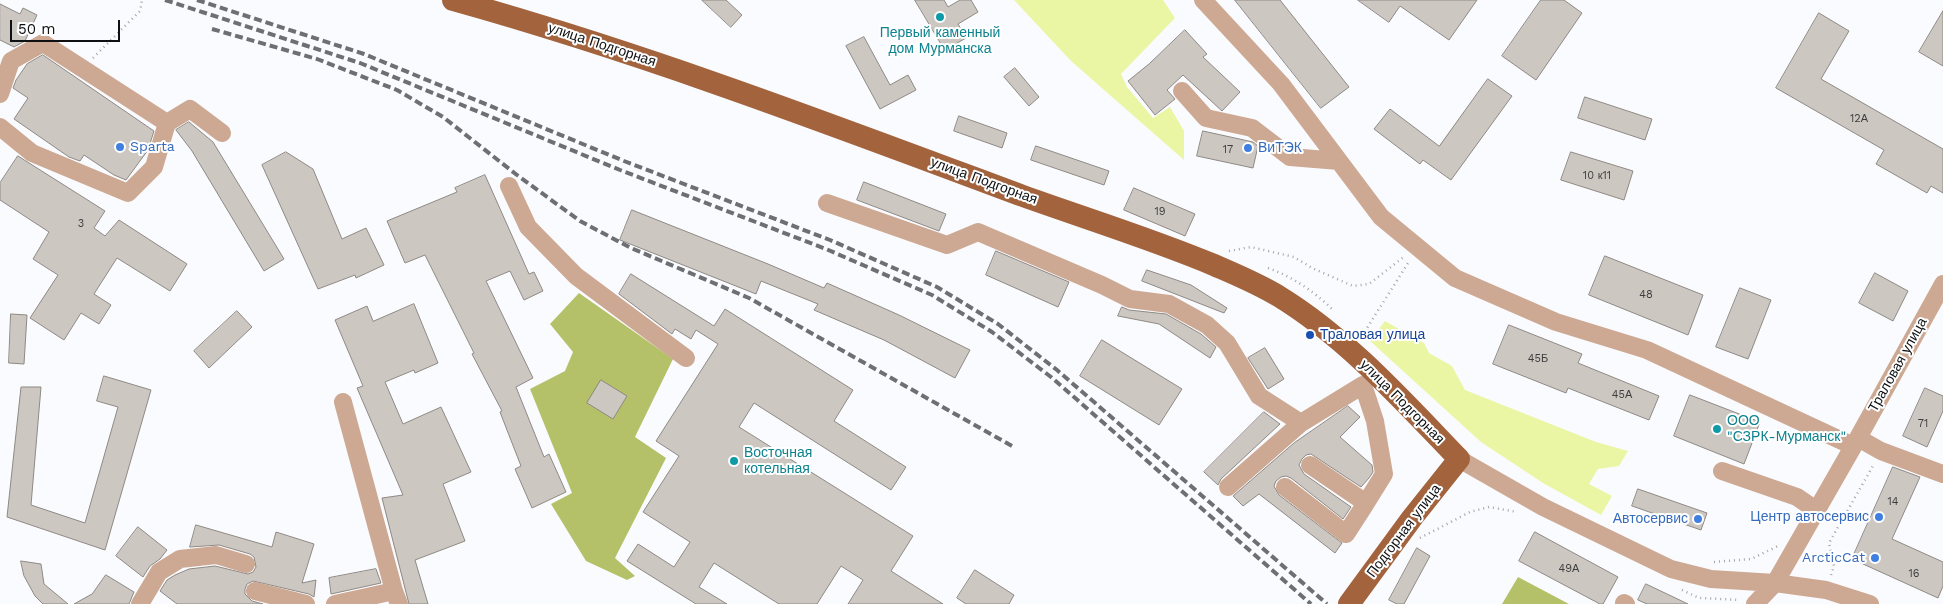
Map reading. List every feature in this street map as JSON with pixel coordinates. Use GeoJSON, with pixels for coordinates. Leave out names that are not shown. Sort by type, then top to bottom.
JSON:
{"type":"FeatureCollection","features":[{"type":"Feature","properties":{"kind":"main road","name":"улица Подгорная"},"geometry":{"type":"LineString","coordinates":[[453,0],[536,24],[754,96],[1047,205],[1185,253],[1248,279],[1279,296],[1317,321],[1369,380],[1406,403],[1459,459]]}},
{"type":"Feature","properties":{"kind":"main road","name":"Подгорная улица"},"geometry":{"type":"LineString","coordinates":[[1349,604],[1412,518],[1459,459]]}},
{"type":"Feature","properties":{"kind":"street"},"geometry":{"type":"LineString","coordinates":[[1203,0],[1281,84],[1381,217],[1455,278],[1556,322],[1646,350],[1856,442],[1943,474]]}},
{"type":"Feature","properties":{"kind":"street"},"geometry":{"type":"LineString","coordinates":[[0,94],[6,58],[43,43],[166,123]]}},
{"type":"Feature","properties":{"kind":"street"},"geometry":{"type":"LineString","coordinates":[[1182,91],[1206,118],[1252,128],[1290,157],[1339,161]]}},
{"type":"Feature","properties":{"kind":"street"},"geometry":{"type":"LineString","coordinates":[[0,127],[32,153],[128,193],[154,166],[166,123],[190,109],[222,133]]}},
{"type":"Feature","properties":{"kind":"street"},"geometry":{"type":"LineString","coordinates":[[508,186],[528,227],[576,276],[686,358]]}},
{"type":"Feature","properties":{"kind":"street"},"geometry":{"type":"LineString","coordinates":[[827,203],[947,245],[978,232],[1102,284],[1130,299],[1169,304],[1207,325],[1227,343],[1259,396],[1301,424]]}},
{"type":"Feature","properties":{"kind":"street","name":"Траловая улица"},"geometry":{"type":"LineString","coordinates":[[1755,604],[1775,584],[1816,510],[1938,305],[1943,284]]}},
{"type":"Feature","properties":{"kind":"street"},"geometry":{"type":"LineString","coordinates":[[1228,487],[1301,424],[1369,380],[1384,474],[1346,534],[1285,487]]}},
{"type":"Feature","properties":{"kind":"street"},"geometry":{"type":"LineString","coordinates":[[335,604],[396,597],[343,402]]}},
{"type":"Feature","properties":{"kind":"street"},"geometry":{"type":"LineString","coordinates":[[1459,459],[1543,507],[1671,569],[1711,579],[1826,590],[1870,604]]}},
{"type":"Feature","properties":{"kind":"street"},"geometry":{"type":"LineString","coordinates":[[1310,465],[1366,503]]}},
{"type":"Feature","properties":{"kind":"street"},"geometry":{"type":"LineString","coordinates":[[1722,471],[1797,497],[1816,510]]}},
{"type":"Feature","properties":{"kind":"street"},"geometry":{"type":"LineString","coordinates":[[140,604],[159,572],[180,559],[216,555],[246,564]]}},
{"type":"Feature","properties":{"kind":"street"},"geometry":{"type":"LineString","coordinates":[[255,591],[306,604]]}},
{"type":"Feature","properties":{"kind":"path"},"geometry":{"type":"LineString","coordinates":[[84,68],[140,11],[142,0]]}},
{"type":"Feature","properties":{"kind":"path"},"geometry":{"type":"LineString","coordinates":[[1233,255],[1225,252],[1251,247],[1294,257],[1312,268],[1353,286],[1369,284],[1407,254]]}},
{"type":"Feature","properties":{"kind":"path"},"geometry":{"type":"LineString","coordinates":[[1367,330],[1410,261]]}},
{"type":"Feature","properties":{"kind":"path"},"geometry":{"type":"LineString","coordinates":[[1265,267],[1281,273],[1307,288],[1334,311]]}},
{"type":"Feature","properties":{"kind":"path"},"geometry":{"type":"LineString","coordinates":[[1708,562],[1750,560],[1783,543]]}},
{"type":"Feature","properties":{"kind":"green space"},"geometry":{"type":"Polygon","coordinates":[[[1014,0],[1163,0],[1175,18],[1121,74],[1127,87],[1153,118],[1170,107],[1184,131],[1184,160],[1071,61],[1014,0]]]}},
{"type":"Feature","properties":{"kind":"green space"},"geometry":{"type":"Polygon","coordinates":[[[579,293],[673,359],[635,437],[666,458],[615,558],[635,576],[627,580],[586,561],[551,504],[572,493],[530,389],[565,371],[573,352],[550,324],[579,293]]]}},
{"type":"Feature","properties":{"kind":"green space"},"geometry":{"type":"Polygon","coordinates":[[[1385,321],[1424,343],[1429,353],[1452,366],[1465,390],[1596,442],[1628,451],[1619,466],[1598,469],[1589,484],[1612,496],[1601,515],[1543,483],[1481,442],[1370,341],[1385,321]]]}},
{"type":"Feature","properties":{"kind":"green space"},"geometry":{"type":"Polygon","coordinates":[[[1518,577],[1569,604],[1502,604],[1518,577]]]}},
{"type":"Feature","properties":{"kind":"building"},"geometry":{"type":"Polygon","coordinates":[[[702,0],[726,0],[742,15],[731,27],[702,0]]]}},
{"type":"Feature","properties":{"kind":"building"},"geometry":{"type":"Polygon","coordinates":[[[915,0],[944,0],[948,7],[960,0],[971,0],[978,12],[958,24],[966,38],[945,50],[915,0]]]}},
{"type":"Feature","properties":{"kind":"building"},"geometry":{"type":"Polygon","coordinates":[[[1235,0],[1280,0],[1349,87],[1321,108],[1235,0]]]}},
{"type":"Feature","properties":{"kind":"building"},"geometry":{"type":"Polygon","coordinates":[[[1358,0],[1477,0],[1449,40],[1400,6],[1389,22],[1358,0]]]}},
{"type":"Feature","properties":{"kind":"building"},"geometry":{"type":"Polygon","coordinates":[[[1541,0],[1564,0],[1582,13],[1536,80],[1502,56],[1541,0]]]}},
{"type":"Feature","properties":{"kind":"building"},"geometry":{"type":"Polygon","coordinates":[[[0,4],[20,14],[23,8],[37,15],[25,41],[14,47],[0,40],[0,4]]]}},
{"type":"Feature","properties":{"kind":"building"},"geometry":{"type":"Polygon","coordinates":[[[1943,11],[1943,66],[1919,52],[1943,11]]]}},
{"type":"Feature","properties":{"kind":"building"},"geometry":{"type":"Polygon","coordinates":[[[1819,13],[1849,31],[1821,79],[1943,149],[1943,193],[1931,186],[1927,193],[1876,164],[1884,150],[1776,88],[1819,13]]]}},
{"type":"Feature","properties":{"kind":"building"},"geometry":{"type":"Polygon","coordinates":[[[1185,30],[1207,54],[1203,57],[1240,92],[1222,111],[1183,75],[1167,90],[1175,99],[1155,115],[1128,81],[1185,30]]]}},
{"type":"Feature","properties":{"kind":"building"},"geometry":{"type":"Polygon","coordinates":[[[864,37],[890,85],[908,75],[916,90],[880,109],[846,46],[864,37]]]}},
{"type":"Feature","properties":{"kind":"building"},"geometry":{"type":"Polygon","coordinates":[[[43,55],[154,131],[148,150],[126,180],[114,175],[84,155],[80,161],[69,157],[14,119],[28,98],[13,88],[16,80],[27,64],[43,55]]]}},
{"type":"Feature","properties":{"kind":"building"},"geometry":{"type":"Polygon","coordinates":[[[1015,68],[1039,97],[1029,106],[1004,77],[1015,68]]]}},
{"type":"Feature","properties":{"kind":"building"},"geometry":{"type":"Polygon","coordinates":[[[1488,79],[1512,96],[1451,180],[1423,160],[1420,164],[1374,129],[1390,109],[1439,146],[1488,79]]]}},
{"type":"Feature","properties":{"kind":"building"},"geometry":{"type":"Polygon","coordinates":[[[1585,97],[1652,119],[1645,140],[1578,118],[1585,97]]]}},
{"type":"Feature","properties":{"kind":"building"},"geometry":{"type":"Polygon","coordinates":[[[959,116],[1007,133],[1002,148],[954,131],[959,116]]]}},
{"type":"Feature","properties":{"kind":"building"},"geometry":{"type":"Polygon","coordinates":[[[189,122],[213,142],[284,259],[264,271],[192,151],[176,130],[189,122]]]}},
{"type":"Feature","properties":{"kind":"building"},"geometry":{"type":"Polygon","coordinates":[[[1203,131],[1253,142],[1258,146],[1253,168],[1197,156],[1203,131]]]}},
{"type":"Feature","properties":{"kind":"building"},"geometry":{"type":"Polygon","coordinates":[[[1036,146],[1109,171],[1104,185],[1031,160],[1036,146]]]}},
{"type":"Feature","properties":{"kind":"building"},"geometry":{"type":"Polygon","coordinates":[[[286,152],[313,169],[342,239],[366,228],[384,265],[356,278],[355,275],[318,289],[262,165],[286,152]]]}},
{"type":"Feature","properties":{"kind":"building"},"geometry":{"type":"Polygon","coordinates":[[[1571,152],[1633,171],[1624,200],[1561,180],[1571,152]]]}},
{"type":"Feature","properties":{"kind":"building"},"geometry":{"type":"Polygon","coordinates":[[[18,156],[105,211],[94,228],[105,236],[119,220],[187,264],[170,291],[117,258],[94,294],[111,305],[99,324],[81,313],[64,340],[30,318],[58,275],[33,259],[49,232],[0,200],[0,183],[18,156]]]}},
{"type":"Feature","properties":{"kind":"building"},"geometry":{"type":"Polygon","coordinates":[[[485,175],[529,274],[534,272],[543,291],[524,300],[510,271],[486,281],[533,378],[516,387],[544,457],[549,454],[566,492],[532,508],[515,469],[521,466],[500,412],[502,411],[472,354],[474,353],[425,255],[405,263],[387,221],[457,192],[455,188],[485,175]]]}},
{"type":"Feature","properties":{"kind":"building"},"geometry":{"type":"Polygon","coordinates":[[[864,182],[946,214],[939,231],[857,200],[864,182]]]}},
{"type":"Feature","properties":{"kind":"building"},"geometry":{"type":"Polygon","coordinates":[[[1134,188],[1195,214],[1185,236],[1124,210],[1134,188]]]}},
{"type":"Feature","properties":{"kind":"building"},"geometry":{"type":"Polygon","coordinates":[[[632,210],[824,288],[827,283],[899,315],[970,350],[955,378],[884,340],[814,310],[818,304],[761,281],[756,294],[620,240],[632,210]]]}},
{"type":"Feature","properties":{"kind":"building"},"geometry":{"type":"Polygon","coordinates":[[[996,251],[1069,282],[1058,307],[986,275],[996,251]]]}},
{"type":"Feature","properties":{"kind":"building"},"geometry":{"type":"Polygon","coordinates":[[[1605,256],[1703,295],[1688,335],[1589,295],[1605,256]]]}},
{"type":"Feature","properties":{"kind":"building"},"geometry":{"type":"Polygon","coordinates":[[[1147,270],[1191,285],[1227,308],[1224,313],[1142,281],[1147,270]]]}},
{"type":"Feature","properties":{"kind":"building"},"geometry":{"type":"Polygon","coordinates":[[[1875,273],[1908,291],[1893,321],[1859,303],[1875,273]]]}},
{"type":"Feature","properties":{"kind":"building","name":"Восточная котельная"},"geometry":{"type":"Polygon","coordinates":[[[631,274],[714,326],[725,309],[853,390],[834,421],[906,467],[891,490],[754,403],[739,427],[913,536],[891,571],[943,604],[848,604],[863,580],[841,566],[817,604],[779,604],[714,563],[699,587],[727,604],[696,604],[627,561],[638,544],[674,567],[690,542],[643,512],[679,456],[656,441],[718,344],[696,330],[691,339],[675,329],[672,334],[619,294],[631,274]]]}},
{"type":"Feature","properties":{"kind":"building"},"geometry":{"type":"Polygon","coordinates":[[[1740,288],[1771,300],[1748,359],[1716,347],[1740,288]]]}},
{"type":"Feature","properties":{"kind":"building"},"geometry":{"type":"Polygon","coordinates":[[[414,304],[438,363],[415,373],[414,370],[385,382],[403,424],[441,407],[471,472],[443,484],[465,541],[415,560],[428,604],[409,604],[382,498],[403,495],[357,388],[363,386],[335,320],[367,306],[373,321],[414,304]]]}},
{"type":"Feature","properties":{"kind":"building"},"geometry":{"type":"Polygon","coordinates":[[[1122,307],[1129,310],[1166,314],[1201,334],[1216,347],[1210,358],[1159,324],[1118,316],[1122,307]]]}},
{"type":"Feature","properties":{"kind":"building"},"geometry":{"type":"Polygon","coordinates":[[[237,311],[252,327],[209,368],[194,351],[237,311]]]}},
{"type":"Feature","properties":{"kind":"building"},"geometry":{"type":"Polygon","coordinates":[[[11,314],[27,315],[24,364],[9,363],[11,314]]]}},
{"type":"Feature","properties":{"kind":"building"},"geometry":{"type":"Polygon","coordinates":[[[1509,325],[1582,354],[1578,363],[1659,396],[1649,420],[1568,388],[1566,393],[1493,364],[1509,325]]]}},
{"type":"Feature","properties":{"kind":"building"},"geometry":{"type":"Polygon","coordinates":[[[1102,340],[1182,389],[1159,425],[1080,376],[1102,340]]]}},
{"type":"Feature","properties":{"kind":"building"},"geometry":{"type":"Polygon","coordinates":[[[1265,348],[1284,379],[1268,389],[1248,358],[1265,348]]]}},
{"type":"Feature","properties":{"kind":"building"},"geometry":{"type":"Polygon","coordinates":[[[104,376],[151,390],[105,550],[7,517],[21,387],[41,387],[31,505],[85,523],[118,407],[97,401],[104,376]]]}},
{"type":"Feature","properties":{"kind":"building"},"geometry":{"type":"Polygon","coordinates":[[[601,380],[627,396],[613,419],[587,403],[601,380]]]}},
{"type":"Feature","properties":{"kind":"building"},"geometry":{"type":"Polygon","coordinates":[[[1925,388],[1943,396],[1943,411],[1927,447],[1903,436],[1925,388]]]}},
{"type":"Feature","properties":{"kind":"building","name":"ООО \"СЗРК-Мурманск\""},"geometry":{"type":"Polygon","coordinates":[[[1690,395],[1760,422],[1744,464],[1674,436],[1690,395]]]}},
{"type":"Feature","properties":{"kind":"building"},"geometry":{"type":"Polygon","coordinates":[[[1348,406],[1360,417],[1340,437],[1372,465],[1373,472],[1369,478],[1361,487],[1311,454],[1306,455],[1299,465],[1304,474],[1351,507],[1343,519],[1291,478],[1281,477],[1274,486],[1279,495],[1342,543],[1335,553],[1259,494],[1243,506],[1233,496],[1294,443],[1348,406]]]}},
{"type":"Feature","properties":{"kind":"building"},"geometry":{"type":"Polygon","coordinates":[[[1264,412],[1280,424],[1221,479],[1218,485],[1204,472],[1264,412]]]}},
{"type":"Feature","properties":{"kind":"building"},"geometry":{"type":"Polygon","coordinates":[[[1893,467],[1920,477],[1892,539],[1943,562],[1943,586],[1938,598],[1852,559],[1893,467]]]}},
{"type":"Feature","properties":{"kind":"building"},"geometry":{"type":"Polygon","coordinates":[[[1638,489],[1707,513],[1701,530],[1632,506],[1638,489]]]}},
{"type":"Feature","properties":{"kind":"building"},"geometry":{"type":"Polygon","coordinates":[[[196,525],[272,547],[276,532],[314,544],[302,583],[316,580],[314,597],[309,594],[253,581],[247,584],[245,594],[252,601],[263,604],[177,604],[160,591],[167,580],[175,575],[189,569],[215,566],[248,574],[253,572],[256,567],[254,557],[250,554],[219,545],[190,547],[196,525]]]}},
{"type":"Feature","properties":{"kind":"building"},"geometry":{"type":"Polygon","coordinates":[[[138,527],[167,550],[160,559],[150,566],[143,577],[116,556],[138,527]]]}},
{"type":"Feature","properties":{"kind":"building"},"geometry":{"type":"Polygon","coordinates":[[[1535,532],[1618,577],[1603,604],[1519,561],[1535,532]]]}},
{"type":"Feature","properties":{"kind":"building"},"geometry":{"type":"Polygon","coordinates":[[[1417,548],[1430,556],[1404,604],[1397,604],[1389,600],[1417,548]]]}},
{"type":"Feature","properties":{"kind":"building"},"geometry":{"type":"Polygon","coordinates":[[[21,561],[41,564],[44,584],[68,604],[43,604],[35,596],[24,576],[21,561]]]}},
{"type":"Feature","properties":{"kind":"building"},"geometry":{"type":"Polygon","coordinates":[[[376,569],[381,583],[331,594],[329,578],[376,569]]]}},
{"type":"Feature","properties":{"kind":"building"},"geometry":{"type":"Polygon","coordinates":[[[975,570],[1014,595],[1009,604],[966,604],[957,598],[975,570]]]}},
{"type":"Feature","properties":{"kind":"building"},"geometry":{"type":"Polygon","coordinates":[[[106,575],[134,592],[129,604],[74,604],[92,594],[106,575]]]}},
{"type":"Feature","properties":{"kind":"building"},"geometry":{"type":"Polygon","coordinates":[[[1646,584],[1688,604],[1647,604],[1638,600],[1646,584]]]}},
{"type":"Feature","properties":{"kind":"railway"},"geometry":{"type":"LineString","coordinates":[[165,0],[360,63],[620,170],[826,249],[932,295],[992,332],[1051,377],[1311,604]]}},
{"type":"Feature","properties":{"kind":"railway"},"geometry":{"type":"LineString","coordinates":[[197,0],[364,54],[624,161],[830,240],[937,287],[998,324],[1057,370],[1327,604]]}},
{"type":"Feature","properties":{"kind":"railway"},"geometry":{"type":"LineString","coordinates":[[212,29],[317,59],[397,90],[443,117],[580,221],[631,248],[749,298],[1012,446]]}},
{"type":"Feature","properties":{"kind":"place","name":"Первый каменный дом Мурманска"},"geometry":{"type":"Point","coordinates":[940,17]}},
{"type":"Feature","properties":{"kind":"place","name":"Sparta"},"geometry":{"type":"Point","coordinates":[120,147]}},
{"type":"Feature","properties":{"kind":"place","name":"ВиТЭК"},"geometry":{"type":"Point","coordinates":[1248,148]}},
{"type":"Feature","properties":{"kind":"place","name":"Траловая улица"},"geometry":{"type":"Point","coordinates":[1310,335]}},
{"type":"Feature","properties":{"kind":"place","name":"ООО \"СЗРК-Мурманск\""},"geometry":{"type":"Point","coordinates":[1717,429]}},
{"type":"Feature","properties":{"kind":"place","name":"Восточная котельная"},"geometry":{"type":"Point","coordinates":[734,461]}},
{"type":"Feature","properties":{"kind":"place","name":"Центр автосервис"},"geometry":{"type":"Point","coordinates":[1879,517]}},
{"type":"Feature","properties":{"kind":"place","name":"Автосервис"},"geometry":{"type":"Point","coordinates":[1698,519]}},
{"type":"Feature","properties":{"kind":"place","name":"ArcticCat"},"geometry":{"type":"Point","coordinates":[1875,558]}}]}
